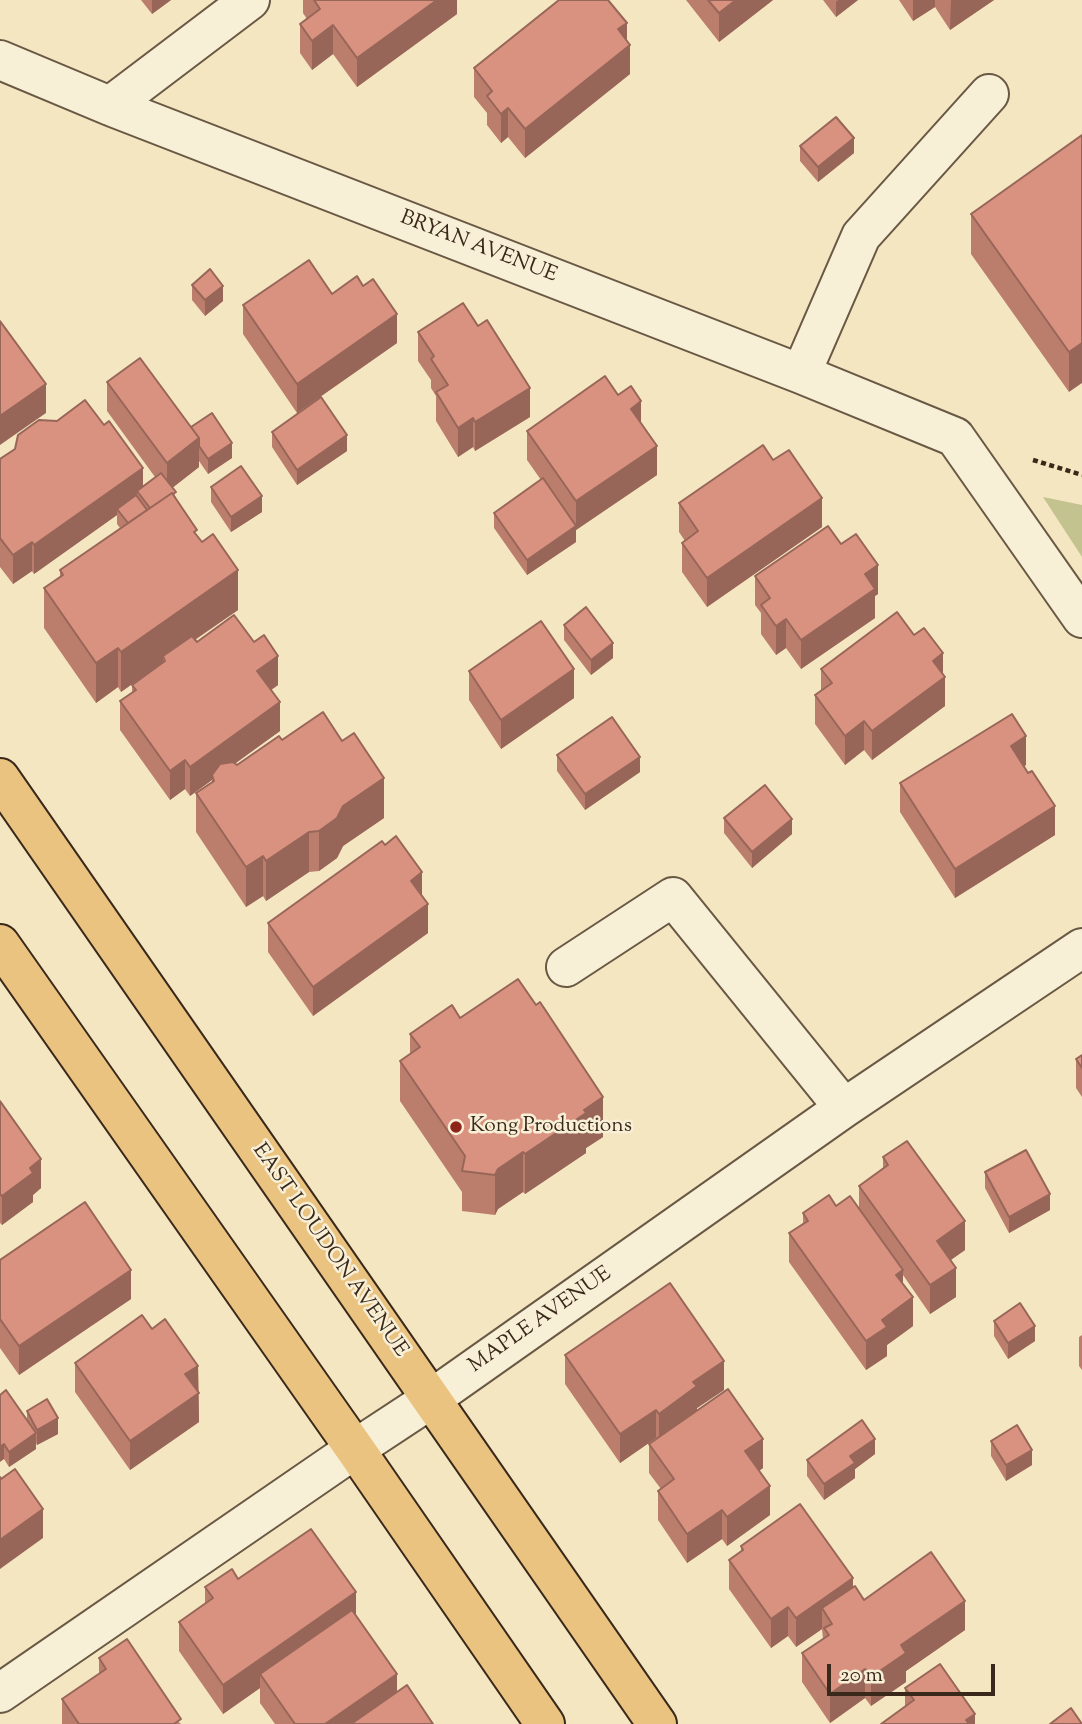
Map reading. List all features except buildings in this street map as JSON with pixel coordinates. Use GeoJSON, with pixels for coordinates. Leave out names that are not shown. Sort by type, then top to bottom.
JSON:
{"type":"FeatureCollection","features":[{"type":"Feature","properties":{"kind":"main road","name":"EAST LOUDON AVENUE"},"geometry":{"type":"LineString","coordinates":[[0,778],[657,1724]]}},
{"type":"Feature","properties":{"kind":"main road"},"geometry":{"type":"LineString","coordinates":[[0,944],[355,1448],[545,1724]]}},
{"type":"Feature","properties":{"kind":"street"},"geometry":{"type":"LineString","coordinates":[[110,106],[250,0]]}},
{"type":"Feature","properties":{"kind":"street","name":"BRYAN AVENUE"},"geometry":{"type":"LineString","coordinates":[[0,60],[110,106],[802,374],[955,437],[1082,618]]}},
{"type":"Feature","properties":{"kind":"street"},"geometry":{"type":"LineString","coordinates":[[802,374],[861,236],[989,94]]}},
{"type":"Feature","properties":{"kind":"street"},"geometry":{"type":"LineString","coordinates":[[566,967],[673,897],[844,1108]]}},
{"type":"Feature","properties":{"kind":"street","name":"MAPLE AVENUE"},"geometry":{"type":"LineString","coordinates":[[0,1693],[355,1448],[431,1399],[844,1108],[1082,948]]}},
{"type":"Feature","properties":{"kind":"green space"},"geometry":{"type":"Polygon","coordinates":[[[1043,497],[1082,505],[1082,557],[1043,497]]]}},
{"type":"Feature","properties":{"kind":"place","name":"Kong Productions"},"geometry":{"type":"Point","coordinates":[456,1127]}}]}
